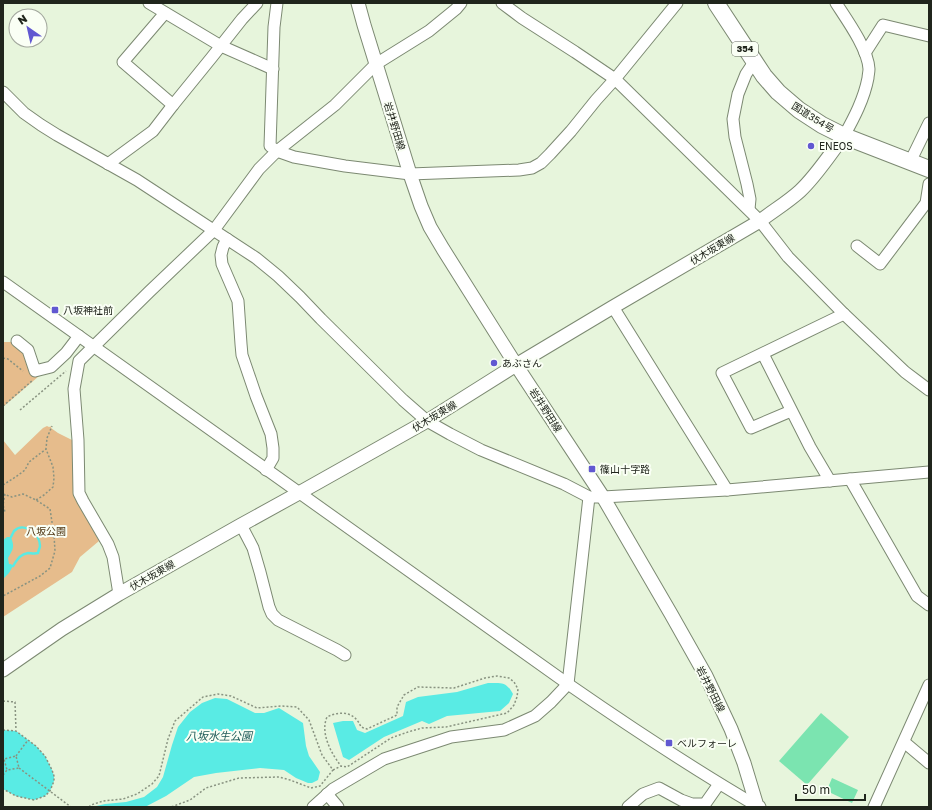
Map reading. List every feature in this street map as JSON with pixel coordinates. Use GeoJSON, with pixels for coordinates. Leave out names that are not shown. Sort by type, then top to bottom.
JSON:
{"type":"FeatureCollection","features":[{"type":"Feature","properties":{"kind":"highway","name":"国道354号"},"geometry":{"type":"LineString","coordinates":[[716,3],[754,62],[771,85],[790,104],[813,120],[844,136],[929,169]]}},
{"type":"Feature","properties":{"kind":"main road","name":"岩井野田線"},"geometry":{"type":"LineString","coordinates":[[358,3],[410,174],[421,206],[433,232],[516,365],[603,497],[675,621],[716,697],[731,729],[758,807]]}},
{"type":"Feature","properties":{"kind":"main road","name":"伏木坂東線"},"geometry":{"type":"LineString","coordinates":[[3,670],[62,629],[119,594],[427,421],[516,365],[760,220],[800,191],[844,136]]}},
{"type":"Feature","properties":{"kind":"street"},"geometry":{"type":"LineString","coordinates":[[149,3],[220,46],[273,69]]}},
{"type":"Feature","properties":{"kind":"street"},"geometry":{"type":"LineString","coordinates":[[108,164],[153,131],[220,46],[257,3]]}},
{"type":"Feature","properties":{"kind":"street"},"geometry":{"type":"LineString","coordinates":[[277,3],[274,27],[270,146],[277,151],[294,157],[345,166],[410,174],[519,170],[532,168],[541,163],[571,131],[677,3]]}},
{"type":"Feature","properties":{"kind":"street"},"geometry":{"type":"LineString","coordinates":[[119,594],[113,557],[108,544],[79,493],[78,440],[74,389],[79,361],[214,230],[259,169],[277,151],[335,105],[376,64],[430,31],[461,3]]}},
{"type":"Feature","properties":{"kind":"street"},"geometry":{"type":"LineString","coordinates":[[502,3],[522,18],[615,79],[760,220],[788,257],[844,314],[905,372],[929,390]]}},
{"type":"Feature","properties":{"kind":"street"},"geometry":{"type":"LineString","coordinates":[[836,3],[862,45],[869,70],[866,84],[855,114],[844,136]]}},
{"type":"Feature","properties":{"kind":"street"},"geometry":{"type":"LineString","coordinates":[[165,13],[123,62],[173,105]]}},
{"type":"Feature","properties":{"kind":"street"},"geometry":{"type":"LineString","coordinates":[[865,53],[883,25],[929,36]]}},
{"type":"Feature","properties":{"kind":"street"},"geometry":{"type":"LineString","coordinates":[[749,209],[750,199],[735,137],[733,119],[738,94],[746,74],[754,62]]}},
{"type":"Feature","properties":{"kind":"street"},"geometry":{"type":"LineString","coordinates":[[3,92],[24,113],[41,126],[137,180],[256,258],[278,276],[403,400],[427,421],[481,450],[564,484],[589,497],[727,490],[929,472]]}},
{"type":"Feature","properties":{"kind":"street"},"geometry":{"type":"LineString","coordinates":[[910,162],[929,123]]}},
{"type":"Feature","properties":{"kind":"street"},"geometry":{"type":"LineString","coordinates":[[857,246],[880,264],[926,203],[929,184]]}},
{"type":"Feature","properties":{"kind":"street"},"geometry":{"type":"LineString","coordinates":[[227,239],[221,255],[222,264],[238,301],[240,344],[242,354],[271,434],[273,458],[266,470]]}},
{"type":"Feature","properties":{"kind":"street"},"geometry":{"type":"LineString","coordinates":[[3,282],[568,684],[630,727],[758,807]]}},
{"type":"Feature","properties":{"kind":"street"},"geometry":{"type":"LineString","coordinates":[[613,307],[727,490]]}},
{"type":"Feature","properties":{"kind":"street"},"geometry":{"type":"LineString","coordinates":[[791,411],[751,428],[722,373],[844,314]]}},
{"type":"Feature","properties":{"kind":"street"},"geometry":{"type":"LineString","coordinates":[[18,341],[28,350],[35,371],[51,367],[66,353],[79,336]]}},
{"type":"Feature","properties":{"kind":"street"},"geometry":{"type":"LineString","coordinates":[[763,354],[810,447],[830,480]]}},
{"type":"Feature","properties":{"kind":"street"},"geometry":{"type":"LineString","coordinates":[[850,479],[917,596],[929,605]]}},
{"type":"Feature","properties":{"kind":"street"},"geometry":{"type":"LineString","coordinates":[[313,807],[333,789],[384,759],[451,737],[504,730],[516,725],[534,716],[551,702],[568,684],[589,497]]}},
{"type":"Feature","properties":{"kind":"street"},"geometry":{"type":"LineString","coordinates":[[241,525],[253,548],[272,614],[278,620],[337,650],[345,656]]}},
{"type":"Feature","properties":{"kind":"street"},"geometry":{"type":"LineString","coordinates":[[874,807],[929,685]]}},
{"type":"Feature","properties":{"kind":"street"},"geometry":{"type":"LineString","coordinates":[[904,742],[929,763]]}},
{"type":"Feature","properties":{"kind":"street"},"geometry":{"type":"LineString","coordinates":[[628,807],[643,794],[660,788],[681,800],[692,804],[705,804],[719,784]]}},
{"type":"Feature","properties":{"kind":"street"},"geometry":{"type":"LineString","coordinates":[[327,794],[338,807]]}},
{"type":"Feature","properties":{"kind":"path"},"geometry":{"type":"LineString","coordinates":[[3,358],[8,359],[24,371]]}},
{"type":"Feature","properties":{"kind":"path"},"geometry":{"type":"LineString","coordinates":[[20,410],[79,361]]}},
{"type":"Feature","properties":{"kind":"path"},"geometry":{"type":"LineString","coordinates":[[3,406],[35,379]]}},
{"type":"Feature","properties":{"kind":"path"},"geometry":{"type":"LineString","coordinates":[[36,500],[53,487],[53,467],[46,449],[47,438],[52,426]]}},
{"type":"Feature","properties":{"kind":"path"},"geometry":{"type":"LineString","coordinates":[[3,485],[25,470],[29,462],[46,449]]}},
{"type":"Feature","properties":{"kind":"path"},"geometry":{"type":"LineString","coordinates":[[3,596],[40,576],[50,568],[55,551],[50,509],[23,494],[12,497],[4,494],[3,505],[5,512]]}},
{"type":"Feature","properties":{"kind":"path"},"geometry":{"type":"LineString","coordinates":[[171,807],[190,800],[206,788],[239,778],[279,777],[311,788],[320,786],[333,770],[341,766],[347,767],[391,738],[422,728],[446,727],[506,713],[514,705],[518,690],[514,682],[509,678],[497,676],[485,678],[454,688],[418,687],[404,695],[397,707],[397,715],[367,729],[361,728],[359,721],[355,717],[346,713],[335,713],[327,717],[324,722],[326,737],[334,757],[341,766]]}},
{"type":"Feature","properties":{"kind":"path"},"geometry":{"type":"LineString","coordinates":[[89,807],[103,801],[123,799],[137,794],[152,784],[159,776],[168,739],[175,721],[203,697],[218,694],[231,696],[257,708],[281,706],[296,708],[309,720],[322,755],[333,770]]}},
{"type":"Feature","properties":{"kind":"path"},"geometry":{"type":"LineString","coordinates":[[3,702],[15,702],[16,731]]}},
{"type":"Feature","properties":{"kind":"path"},"geometry":{"type":"LineString","coordinates":[[3,730],[16,731],[36,746],[45,756],[54,776],[54,781],[50,791],[45,796],[34,800],[16,796],[3,789]]}},
{"type":"Feature","properties":{"kind":"path"},"geometry":{"type":"LineString","coordinates":[[7,770],[4,759],[16,756],[28,740]]}},
{"type":"Feature","properties":{"kind":"path"},"geometry":{"type":"LineString","coordinates":[[16,756],[19,768],[71,807]]}},
{"type":"Feature","properties":{"kind":"path"},"geometry":{"type":"LineString","coordinates":[[3,775],[7,770],[19,768]]}},
{"type":"Feature","properties":{"kind":"green space"},"geometry":{"type":"Polygon","coordinates":[[[3,342],[14,342],[25,350],[39,376],[3,407],[3,342]]]}},
{"type":"Feature","properties":{"kind":"green space","name":"八坂公園"},"geometry":{"type":"Polygon","coordinates":[[[52,426],[51,428],[58,433],[72,440],[76,497],[99,541],[80,557],[72,572],[3,617],[3,440],[15,455],[43,428],[52,426]]]}},
{"type":"Feature","properties":{"kind":"water"},"geometry":{"type":"Polygon","coordinates":[[[7,537],[11,537],[13,544],[8,558],[9,564],[13,566],[3,579],[3,540],[7,537]]]}},
{"type":"Feature","properties":{"kind":"water"},"geometry":{"type":"Polygon","coordinates":[[[488,683],[503,684],[508,687],[513,694],[509,703],[500,711],[447,716],[429,724],[422,721],[384,737],[349,760],[343,757],[333,723],[353,721],[357,730],[365,733],[403,716],[406,702],[418,697],[457,692],[488,683]]]}},
{"type":"Feature","properties":{"kind":"water","name":"八坂水生公園"},"geometry":{"type":"Polygon","coordinates":[[[215,698],[227,699],[255,713],[264,713],[279,708],[303,723],[309,756],[320,772],[318,780],[308,783],[296,778],[284,770],[260,768],[216,773],[194,777],[166,796],[145,807],[92,807],[126,802],[144,797],[157,787],[163,777],[178,727],[190,712],[202,703],[215,698]]]}},
{"type":"Feature","properties":{"kind":"water"},"geometry":{"type":"Polygon","coordinates":[[[3,730],[16,731],[36,746],[45,756],[52,770],[54,781],[50,791],[45,796],[34,800],[16,796],[3,789],[3,730]]]}},
{"type":"Feature","properties":{"kind":"building"},"geometry":{"type":"Polygon","coordinates":[[[821,713],[849,737],[807,785],[779,761],[821,713]]]}},
{"type":"Feature","properties":{"kind":"building"},"geometry":{"type":"Polygon","coordinates":[[[832,778],[858,790],[852,803],[827,790],[832,778]]]}},
{"type":"Feature","properties":{"kind":"waterway"},"geometry":{"type":"LineString","coordinates":[[11,537],[14,531],[18,528],[27,528],[37,537],[40,546],[38,553],[28,553],[23,555],[13,566]]}},
{"type":"Feature","properties":{"kind":"place","name":"ENEOS"},"geometry":{"type":"Point","coordinates":[811,146]}},
{"type":"Feature","properties":{"kind":"place","name":"八坂神社前"},"geometry":{"type":"Point","coordinates":[55,310]}},
{"type":"Feature","properties":{"kind":"place","name":"あぶさん"},"geometry":{"type":"Point","coordinates":[494,363]}},
{"type":"Feature","properties":{"kind":"place","name":"篠山十字路"},"geometry":{"type":"Point","coordinates":[592,469]}},
{"type":"Feature","properties":{"kind":"place","name":"ベルフォーレ"},"geometry":{"type":"Point","coordinates":[669,743]}}]}
